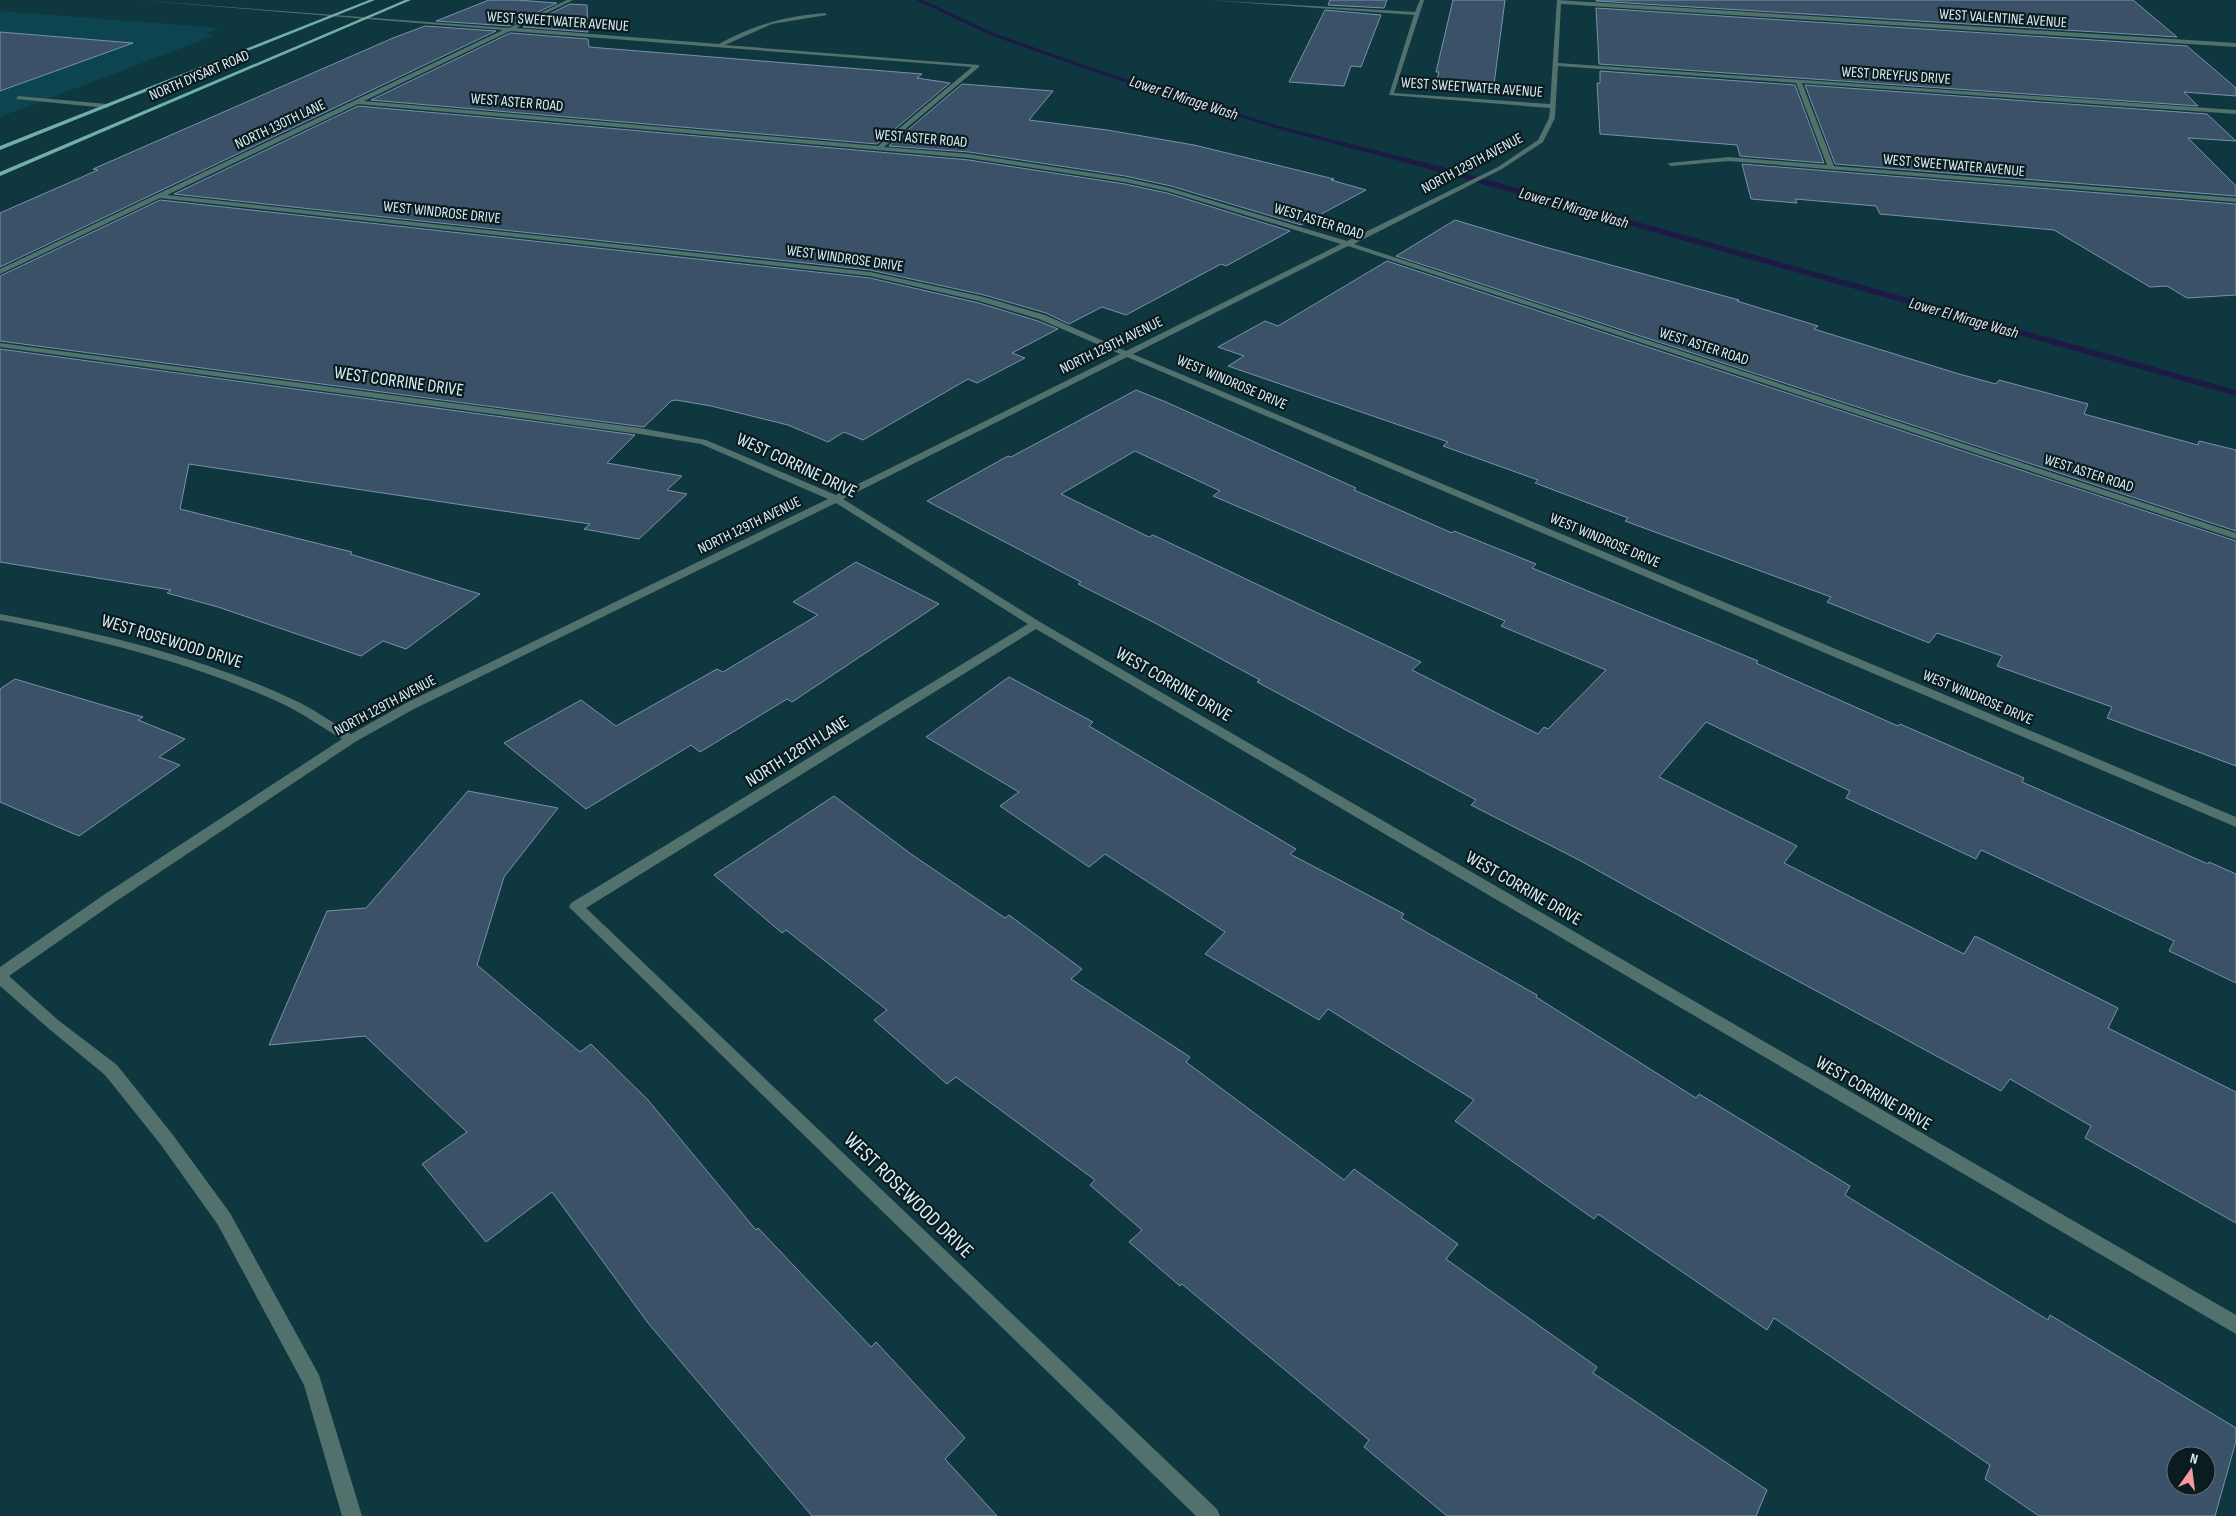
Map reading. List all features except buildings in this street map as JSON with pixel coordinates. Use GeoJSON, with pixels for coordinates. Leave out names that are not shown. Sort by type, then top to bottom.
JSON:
{"type":"FeatureCollection","features":[{"type":"Feature","properties":{"kind":"main road","name":"NORTH DYSART ROAD"},"geometry":{"type":"LineString","coordinates":[[0,148],[373,0]]}},
{"type":"Feature","properties":{"kind":"main road","name":"NORTH DYSART ROAD"},"geometry":{"type":"LineString","coordinates":[[0,174],[409,0]]}},
{"type":"Feature","properties":{"kind":"street","name":"WEST SWEETWATER AVENUE"},"geometry":{"type":"LineString","coordinates":[[137,0],[977,66],[879,148]]}},
{"type":"Feature","properties":{"kind":"street","name":"NORTH 130TH LANE"},"geometry":{"type":"LineString","coordinates":[[0,272],[156,196],[571,0]]}},
{"type":"Feature","properties":{"kind":"street"},"geometry":{"type":"LineString","coordinates":[[1210,0],[1418,14],[1422,0]]}},
{"type":"Feature","properties":{"kind":"street","name":"WEST VALENTINE AVENUE"},"geometry":{"type":"LineString","coordinates":[[1559,1],[2236,45]]}},
{"type":"Feature","properties":{"kind":"street","name":"NORTH 129TH AVENUE"},"geometry":{"type":"LineString","coordinates":[[0,976],[110,898],[351,739],[410,706],[836,499],[1500,168],[1541,141],[1552,118],[1559,1]]}},
{"type":"Feature","properties":{"kind":"street"},"geometry":{"type":"LineString","coordinates":[[719,46],[747,30],[767,22],[788,17],[825,14]]}},
{"type":"Feature","properties":{"kind":"street","name":"WEST SWEETWATER AVENUE"},"geometry":{"type":"LineString","coordinates":[[1418,14],[1390,94],[1552,106]]}},
{"type":"Feature","properties":{"kind":"street","name":"WEST DREYFUS DRIVE"},"geometry":{"type":"LineString","coordinates":[[1555,64],[2236,112]]}},
{"type":"Feature","properties":{"kind":"street"},"geometry":{"type":"LineString","coordinates":[[1798,81],[1831,167]]}},
{"type":"Feature","properties":{"kind":"street"},"geometry":{"type":"LineString","coordinates":[[18,98],[107,106]]}},
{"type":"Feature","properties":{"kind":"street","name":"WEST ASTER ROAD"},"geometry":{"type":"LineString","coordinates":[[357,102],[969,156],[1125,180],[1168,189],[1348,244],[2236,536]]}},
{"type":"Feature","properties":{"kind":"street","name":"WEST SWEETWATER AVENUE"},"geometry":{"type":"LineString","coordinates":[[1671,164],[1729,159],[2236,200]]}},
{"type":"Feature","properties":{"kind":"street","name":"WEST WINDROSE DRIVE"},"geometry":{"type":"LineString","coordinates":[[156,196],[870,274],[981,299],[1042,316],[1126,354],[2236,822]]}},
{"type":"Feature","properties":{"kind":"street","name":"WEST CORRINE DRIVE"},"geometry":{"type":"LineString","coordinates":[[0,345],[640,431],[704,442],[836,499],[1036,624],[2236,1324]]}},
{"type":"Feature","properties":{"kind":"street","name":"WEST ROSEWOOD DRIVE"},"geometry":{"type":"LineString","coordinates":[[0,617],[62,629],[208,669],[289,702],[351,739]]}},
{"type":"Feature","properties":{"kind":"street","name":"NORTH 128TH LANE"},"geometry":{"type":"LineString","coordinates":[[576,907],[1036,624]]}},
{"type":"Feature","properties":{"kind":"street","name":"WEST ROSEWOOD DRIVE"},"geometry":{"type":"LineString","coordinates":[[576,907],[1210,1516]]}},
{"type":"Feature","properties":{"kind":"street"},"geometry":{"type":"LineString","coordinates":[[0,976],[53,1024],[111,1070],[167,1140],[224,1219],[312,1382],[352,1516]]}},
{"type":"Feature","properties":{"kind":"shaded area"},"geometry":{"type":"Polygon","coordinates":[[[0,11],[220,28],[206,34],[216,35],[0,117],[0,11]]]}},
{"type":"Feature","properties":{"kind":"waterway","name":"Lower El Mirage Wash"},"geometry":{"type":"LineString","coordinates":[[919,0],[994,35],[1117,78],[1277,127],[1428,166],[2236,393]]}}]}
